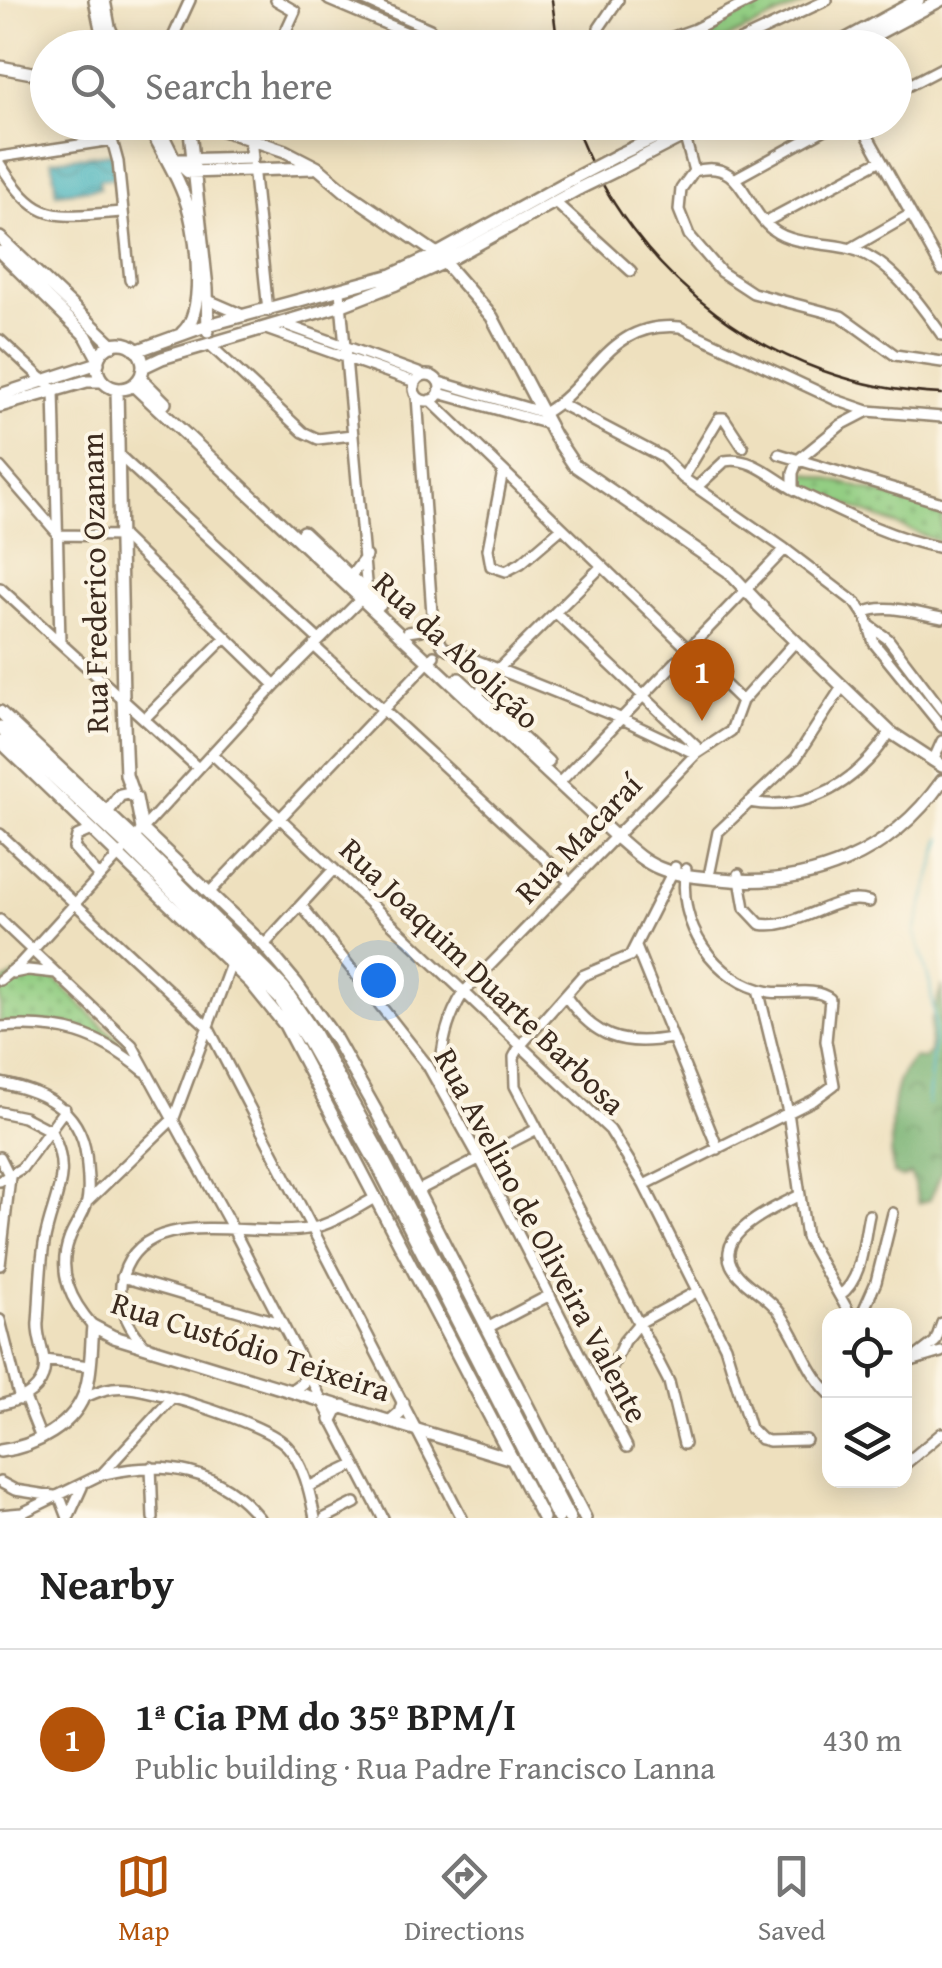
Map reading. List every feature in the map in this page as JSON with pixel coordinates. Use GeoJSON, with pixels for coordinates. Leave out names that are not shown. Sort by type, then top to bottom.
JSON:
{"type":"FeatureCollection","features":[{"type":"Feature","properties":{"kind":"main road"},"geometry":{"type":"LineString","coordinates":[[95,0],[101,30]]}},
{"type":"Feature","properties":{"kind":"main road"},"geometry":{"type":"LineString","coordinates":[[104,0],[110,30]]}},
{"type":"Feature","properties":{"kind":"main road"},"geometry":{"type":"LineString","coordinates":[[887,0],[888,16]]}},
{"type":"Feature","properties":{"kind":"main road"},"geometry":{"type":"LineString","coordinates":[[863,30],[918,0]]}},
{"type":"Feature","properties":{"kind":"main road"},"geometry":{"type":"LineString","coordinates":[[884,30],[941,0]]}},
{"type":"Feature","properties":{"kind":"main road"},"geometry":{"type":"LineString","coordinates":[[0,67],[30,73]]}},
{"type":"Feature","properties":{"kind":"main road"},"geometry":{"type":"LineString","coordinates":[[156,140],[182,192],[192,232],[197,311],[177,338]]}},
{"type":"Feature","properties":{"kind":"main road"},"geometry":{"type":"LineString","coordinates":[[165,140],[183,170],[194,166],[253,164],[279,169],[318,168]]}},
{"type":"Feature","properties":{"kind":"main road"},"geometry":{"type":"LineString","coordinates":[[0,395],[50,385],[102,381],[117,389],[162,358],[202,338],[208,326],[208,300],[191,140]]}},
{"type":"Feature","properties":{"kind":"main road"},"geometry":{"type":"LineString","coordinates":[[247,140],[253,164]]}},
{"type":"Feature","properties":{"kind":"main road"},"geometry":{"type":"LineString","coordinates":[[261,140],[318,168],[441,258],[492,317],[574,466],[724,570],[890,732],[938,764]]}},
{"type":"Feature","properties":{"kind":"main road"},"geometry":{"type":"LineString","coordinates":[[441,258],[660,140]]}},
{"type":"Feature","properties":{"kind":"main road"},"geometry":{"type":"LineString","coordinates":[[279,169],[270,160],[281,150]]}},
{"type":"Feature","properties":{"kind":"main road"},"geometry":{"type":"LineString","coordinates":[[0,406],[98,361],[112,345],[124,344],[136,350],[208,326],[273,316],[341,298],[441,258],[555,202],[578,183]]}},
{"type":"Feature","properties":{"kind":"main road"},"geometry":{"type":"LineString","coordinates":[[0,238],[112,345]]}},
{"type":"Feature","properties":{"kind":"main road"},"geometry":{"type":"LineString","coordinates":[[0,252],[86,336],[102,381]]}},
{"type":"Feature","properties":{"kind":"main road"},"geometry":{"type":"LineString","coordinates":[[162,358],[260,327],[273,316]]}},
{"type":"Feature","properties":{"kind":"main road"},"geometry":{"type":"LineString","coordinates":[[136,350],[138,376]]}},
{"type":"Feature","properties":{"kind":"main road","name":"Rua da Abolição"},"geometry":{"type":"LineString","coordinates":[[138,376],[364,595],[436,655],[641,858],[680,871],[738,877],[777,878],[838,864],[882,843],[913,818],[942,780]]}},
{"type":"Feature","properties":{"kind":"main road","name":"Rua Frederico Ozanam"},"geometry":{"type":"LineString","coordinates":[[100,821],[126,795],[117,389]]}},
{"type":"Feature","properties":{"kind":"main road"},"geometry":{"type":"LineString","coordinates":[[523,407],[533,391]]}},
{"type":"Feature","properties":{"kind":"main road","name":"Rua da Abolição"},"geometry":{"type":"LineString","coordinates":[[364,595],[436,655],[562,781]]}},
{"type":"Feature","properties":{"kind":"main road"},"geometry":{"type":"LineString","coordinates":[[0,712],[100,821]]}},
{"type":"Feature","properties":{"kind":"main road"},"geometry":{"type":"LineString","coordinates":[[0,727],[275,978],[313,1031],[382,1155],[569,1518]]}},
{"type":"Feature","properties":{"kind":"main road"},"geometry":{"type":"LineString","coordinates":[[0,742],[100,821],[209,893],[264,945],[318,1011],[417,1192],[585,1518]]}},
{"type":"Feature","properties":{"kind":"main road"},"geometry":{"type":"LineString","coordinates":[[126,795],[146,814],[130,842]]}},
{"type":"Feature","properties":{"kind":"main road"},"geometry":{"type":"LineString","coordinates":[[130,842],[284,1024],[543,1518]]}},
{"type":"Feature","properties":{"kind":"main road"},"geometry":{"type":"LineString","coordinates":[[130,842],[279,998],[294,1020],[378,1166],[558,1518]]}},
{"type":"Feature","properties":{"kind":"main road","name":"Rua da Abolição"},"geometry":{"type":"LineString","coordinates":[[680,871],[710,871],[738,877]]}},
{"type":"Feature","properties":{"kind":"main road"},"geometry":{"type":"LineString","coordinates":[[0,1451],[41,1438],[64,1422],[83,1398],[92,1326]]}},
{"type":"Feature","properties":{"kind":"main road","name":"Rua Custódio Teixeira"},"geometry":{"type":"LineString","coordinates":[[92,1326],[114,1337],[512,1459]]}},
{"type":"Feature","properties":{"kind":"main road"},"geometry":{"type":"LineString","coordinates":[[293,1390],[304,1382],[306,1373]]}},
{"type":"Feature","properties":{"kind":"main road"},"geometry":{"type":"LineString","coordinates":[[392,1420],[400,1413],[403,1402]]}},
{"type":"Feature","properties":{"kind":"main road"},"geometry":{"type":"LineString","coordinates":[[331,1420],[336,1410],[344,1406]]}},
{"type":"Feature","properties":{"kind":"main road"},"geometry":{"type":"LineString","coordinates":[[483,1450],[496,1447],[497,1430]]}},
{"type":"Feature","properties":{"kind":"main road"},"geometry":{"type":"LineString","coordinates":[[427,1449],[438,1435]]}},
{"type":"Feature","properties":{"kind":"street"},"geometry":{"type":"LineString","coordinates":[[179,30],[193,0]]}},
{"type":"Feature","properties":{"kind":"street"},"geometry":{"type":"LineString","coordinates":[[276,0],[295,11],[286,30]]}},
{"type":"Feature","properties":{"kind":"street"},"geometry":{"type":"LineString","coordinates":[[329,0],[400,30]]}},
{"type":"Feature","properties":{"kind":"street"},"geometry":{"type":"LineString","coordinates":[[364,0],[430,30]]}},
{"type":"Feature","properties":{"kind":"street"},"geometry":{"type":"LineString","coordinates":[[599,30],[618,0]]}},
{"type":"Feature","properties":{"kind":"street"},"geometry":{"type":"LineString","coordinates":[[722,0],[730,11]]}},
{"type":"Feature","properties":{"kind":"street"},"geometry":{"type":"LineString","coordinates":[[691,30],[752,0]]}},
{"type":"Feature","properties":{"kind":"street"},"geometry":{"type":"LineString","coordinates":[[763,30],[826,0]]}},
{"type":"Feature","properties":{"kind":"street"},"geometry":{"type":"LineString","coordinates":[[912,84],[942,68]]}},
{"type":"Feature","properties":{"kind":"street"},"geometry":{"type":"LineString","coordinates":[[123,212],[58,216],[44,213],[23,199],[0,160],[112,140],[116,146],[123,212],[130,280]]}},
{"type":"Feature","properties":{"kind":"street"},"geometry":{"type":"LineString","coordinates":[[687,140],[694,171]]}},
{"type":"Feature","properties":{"kind":"street"},"geometry":{"type":"LineString","coordinates":[[736,178],[805,140]]}},
{"type":"Feature","properties":{"kind":"street"},"geometry":{"type":"LineString","coordinates":[[870,140],[942,270]]}},
{"type":"Feature","properties":{"kind":"street"},"geometry":{"type":"LineString","coordinates":[[765,222],[881,160]]}},
{"type":"Feature","properties":{"kind":"street"},"geometry":{"type":"LineString","coordinates":[[253,164],[273,316],[346,352]]}},
{"type":"Feature","properties":{"kind":"street"},"geometry":{"type":"LineString","coordinates":[[942,335],[896,278],[852,248],[789,238],[765,222],[736,178],[708,168],[694,171],[681,189],[680,210],[689,236],[721,272],[752,293],[834,314],[895,355],[942,362]]}},
{"type":"Feature","properties":{"kind":"street"},"geometry":{"type":"LineString","coordinates":[[555,202],[631,271]]}},
{"type":"Feature","properties":{"kind":"street"},"geometry":{"type":"LineString","coordinates":[[852,248],[911,214]]}},
{"type":"Feature","properties":{"kind":"street"},"geometry":{"type":"LineString","coordinates":[[146,814],[212,754],[364,595],[366,556],[341,298]]}},
{"type":"Feature","properties":{"kind":"street"},"geometry":{"type":"LineString","coordinates":[[208,300],[247,317]]}},
{"type":"Feature","properties":{"kind":"street"},"geometry":{"type":"LineString","coordinates":[[546,419],[610,347],[663,326],[680,327],[836,400],[868,411],[942,417]]}},
{"type":"Feature","properties":{"kind":"street"},"geometry":{"type":"LineString","coordinates":[[260,327],[420,379],[431,376],[436,392],[502,472],[742,701]]}},
{"type":"Feature","properties":{"kind":"street"},"geometry":{"type":"LineString","coordinates":[[0,340],[50,385],[59,535],[60,642]]}},
{"type":"Feature","properties":{"kind":"street"},"geometry":{"type":"LineString","coordinates":[[209,344],[303,432],[318,439],[352,436]]}},
{"type":"Feature","properties":{"kind":"street"},"geometry":{"type":"LineString","coordinates":[[420,379],[417,396],[436,655]]}},
{"type":"Feature","properties":{"kind":"street"},"geometry":{"type":"LineString","coordinates":[[436,392],[546,419]]}},
{"type":"Feature","properties":{"kind":"street"},"geometry":{"type":"LineString","coordinates":[[417,396],[436,392],[523,407],[546,419]]}},
{"type":"Feature","properties":{"kind":"street"},"geometry":{"type":"LineString","coordinates":[[560,403],[662,457],[683,478],[786,549],[864,613],[874,643],[942,728]]}},
{"type":"Feature","properties":{"kind":"street"},"geometry":{"type":"LineString","coordinates":[[794,489],[793,473],[798,460],[828,434],[868,411]]}},
{"type":"Feature","properties":{"kind":"street"},"geometry":{"type":"LineString","coordinates":[[683,478],[719,418],[730,424],[743,447]]}},
{"type":"Feature","properties":{"kind":"street"},"geometry":{"type":"LineString","coordinates":[[779,454],[942,504]]}},
{"type":"Feature","properties":{"kind":"street"},"geometry":{"type":"LineString","coordinates":[[121,457],[570,883]]}},
{"type":"Feature","properties":{"kind":"street"},"geometry":{"type":"LineString","coordinates":[[698,488],[725,461],[738,459],[879,528],[942,548]]}},
{"type":"Feature","properties":{"kind":"street"},"geometry":{"type":"LineString","coordinates":[[0,466],[59,535],[122,536],[275,685]]}},
{"type":"Feature","properties":{"kind":"street"},"geometry":{"type":"LineString","coordinates":[[502,472],[488,549],[491,566],[506,571],[521,563],[562,528]]}},
{"type":"Feature","properties":{"kind":"street"},"geometry":{"type":"LineString","coordinates":[[562,781],[786,549]]}},
{"type":"Feature","properties":{"kind":"street"},"geometry":{"type":"LineString","coordinates":[[348,580],[366,556]]}},
{"type":"Feature","properties":{"kind":"street"},"geometry":{"type":"LineString","coordinates":[[477,695],[498,669],[602,566]]}},
{"type":"Feature","properties":{"kind":"street"},"geometry":{"type":"LineString","coordinates":[[0,588],[198,768]]}},
{"type":"Feature","properties":{"kind":"street"},"geometry":{"type":"LineString","coordinates":[[864,613],[874,608],[890,609],[942,618]]}},
{"type":"Feature","properties":{"kind":"street"},"geometry":{"type":"LineString","coordinates":[[556,613],[698,752]]}},
{"type":"Feature","properties":{"kind":"street"},"geometry":{"type":"LineString","coordinates":[[870,626],[888,639],[942,710]]}},
{"type":"Feature","properties":{"kind":"street"},"geometry":{"type":"LineString","coordinates":[[408,632],[433,628]]}},
{"type":"Feature","properties":{"kind":"street"},"geometry":{"type":"LineString","coordinates":[[144,719],[226,637]]}},
{"type":"Feature","properties":{"kind":"street","name":"Rua Macaraí"},"geometry":{"type":"LineString","coordinates":[[445,1095],[442,1045],[453,1009],[464,992],[698,752],[732,731],[742,701],[796,641]]}},
{"type":"Feature","properties":{"kind":"street"},"geometry":{"type":"LineString","coordinates":[[436,655],[498,669],[698,752]]}},
{"type":"Feature","properties":{"kind":"street"},"geometry":{"type":"LineString","coordinates":[[209,893],[436,655]]}},
{"type":"Feature","properties":{"kind":"street"},"geometry":{"type":"LineString","coordinates":[[710,871],[718,832],[796,758],[842,687]]}},
{"type":"Feature","properties":{"kind":"street"},"geometry":{"type":"LineString","coordinates":[[649,732],[659,729],[660,716]]}},
{"type":"Feature","properties":{"kind":"street"},"geometry":{"type":"LineString","coordinates":[[749,802],[785,805],[840,785],[869,762],[890,732]]}},
{"type":"Feature","properties":{"kind":"street"},"geometry":{"type":"LineString","coordinates":[[938,764],[942,740]]}},
{"type":"Feature","properties":{"kind":"street","name":"Rua Joaquim Duarte Barbosa"},"geometry":{"type":"LineString","coordinates":[[212,754],[610,1130],[644,1185],[725,1346],[750,1428],[769,1441],[806,1440]]}},
{"type":"Feature","properties":{"kind":"street"},"geometry":{"type":"LineString","coordinates":[[99,876],[74,848],[77,836],[100,821]]}},
{"type":"Feature","properties":{"kind":"street"},"geometry":{"type":"LineString","coordinates":[[0,834],[208,1027],[462,1518]]}},
{"type":"Feature","properties":{"kind":"street"},"geometry":{"type":"LineString","coordinates":[[0,980],[10,974],[130,842]]}},
{"type":"Feature","properties":{"kind":"street"},"geometry":{"type":"LineString","coordinates":[[264,945],[334,869]]}},
{"type":"Feature","properties":{"kind":"street"},"geometry":{"type":"LineString","coordinates":[[680,871],[636,947],[623,962],[582,976],[514,1057],[516,1086],[669,1382],[684,1444]]}},
{"type":"Feature","properties":{"kind":"street"},"geometry":{"type":"LineString","coordinates":[[644,1185],[832,1090],[835,1080],[826,1040],[830,1000],[817,992],[758,990],[728,973],[698,941],[684,907],[680,871]]}},
{"type":"Feature","properties":{"kind":"street"},"geometry":{"type":"LineString","coordinates":[[738,877],[750,917],[768,926],[855,899],[869,902]]}},
{"type":"Feature","properties":{"kind":"street","name":"Rua Avelino de Oliveira Valente"},"geometry":{"type":"LineString","coordinates":[[301,904],[413,1045],[445,1095],[627,1447]]}},
{"type":"Feature","properties":{"kind":"street"},"geometry":{"type":"LineString","coordinates":[[0,920],[123,1035],[150,1076],[384,1518]]}},
{"type":"Feature","properties":{"kind":"street"},"geometry":{"type":"LineString","coordinates":[[636,947],[718,1150]]}},
{"type":"Feature","properties":{"kind":"street"},"geometry":{"type":"LineString","coordinates":[[87,1202],[174,1118],[231,964]]}},
{"type":"Feature","properties":{"kind":"street"},"geometry":{"type":"LineString","coordinates":[[10,974],[28,970],[56,973]]}},
{"type":"Feature","properties":{"kind":"street"},"geometry":{"type":"LineString","coordinates":[[758,990],[788,1112],[798,1196],[809,1244],[847,1308]]}},
{"type":"Feature","properties":{"kind":"street"},"geometry":{"type":"LineString","coordinates":[[565,995],[587,1024],[609,1036],[640,1042],[672,1038]]}},
{"type":"Feature","properties":{"kind":"street"},"geometry":{"type":"LineString","coordinates":[[0,1027],[56,1027],[77,1032],[113,1048],[150,1076]]}},
{"type":"Feature","properties":{"kind":"street"},"geometry":{"type":"LineString","coordinates":[[0,1083],[40,1092],[65,1108],[22,1168],[5,1179]]}},
{"type":"Feature","properties":{"kind":"street","name":"Rua Custódio Teixeira"},"geometry":{"type":"LineString","coordinates":[[65,1108],[85,1146],[88,1174],[87,1202],[68,1243],[64,1268],[70,1294],[92,1326]]}},
{"type":"Feature","properties":{"kind":"street"},"geometry":{"type":"LineString","coordinates":[[0,1112],[24,1117],[51,1131],[62,1168],[59,1195],[43,1248],[37,1332],[44,1375],[23,1399],[0,1404]]}},
{"type":"Feature","properties":{"kind":"street"},"geometry":{"type":"LineString","coordinates":[[417,1192],[537,1130]]}},
{"type":"Feature","properties":{"kind":"street"},"geometry":{"type":"LineString","coordinates":[[0,1156],[5,1179],[0,1265]]}},
{"type":"Feature","properties":{"kind":"street"},"geometry":{"type":"LineString","coordinates":[[88,1174],[102,1188]]}},
{"type":"Feature","properties":{"kind":"street"},"geometry":{"type":"LineString","coordinates":[[798,1196],[736,1234],[732,1263],[740,1276],[775,1306],[822,1385]]}},
{"type":"Feature","properties":{"kind":"street"},"geometry":{"type":"LineString","coordinates":[[145,1346],[126,1321],[122,1277],[136,1251],[158,1235],[178,1230],[314,1228],[375,1198]]}},
{"type":"Feature","properties":{"kind":"street"},"geometry":{"type":"LineString","coordinates":[[865,1308],[876,1282],[894,1212]]}},
{"type":"Feature","properties":{"kind":"street"},"geometry":{"type":"LineString","coordinates":[[840,1294],[856,1277],[869,1215]]}},
{"type":"Feature","properties":{"kind":"street"},"geometry":{"type":"LineString","coordinates":[[122,1277],[280,1323]]}},
{"type":"Feature","properties":{"kind":"street"},"geometry":{"type":"LineString","coordinates":[[600,1394],[624,1341],[639,1323],[698,1291]]}},
{"type":"Feature","properties":{"kind":"street"},"geometry":{"type":"LineString","coordinates":[[486,1328],[550,1295]]}},
{"type":"Feature","properties":{"kind":"street"},"geometry":{"type":"LineString","coordinates":[[0,1320],[23,1399],[41,1438]]}},
{"type":"Feature","properties":{"kind":"street"},"geometry":{"type":"LineString","coordinates":[[114,1337],[126,1321]]}},
{"type":"Feature","properties":{"kind":"street"},"geometry":{"type":"LineString","coordinates":[[912,1360],[939,1345],[942,1323]]}},
{"type":"Feature","properties":{"kind":"street"},"geometry":{"type":"LineString","coordinates":[[44,1360],[90,1366]]}},
{"type":"Feature","properties":{"kind":"street"},"geometry":{"type":"LineString","coordinates":[[83,1398],[100,1390],[127,1388],[246,1422],[274,1435],[292,1452],[308,1487],[315,1518]]}},
{"type":"Feature","properties":{"kind":"street"},"geometry":{"type":"LineString","coordinates":[[0,1515],[27,1511],[102,1474],[171,1399]]}},
{"type":"Feature","properties":{"kind":"street"},"geometry":{"type":"LineString","coordinates":[[912,1458],[942,1433]]}},
{"type":"Feature","properties":{"kind":"street"},"geometry":{"type":"LineString","coordinates":[[124,1450],[132,1468]]}},
{"type":"Feature","properties":{"kind":"street"},"geometry":{"type":"LineString","coordinates":[[308,1487],[354,1465]]}},
{"type":"Feature","properties":{"kind":"street"},"geometry":{"type":"LineString","coordinates":[[151,1467],[153,1518]]}},
{"type":"Feature","properties":{"kind":"street"},"geometry":{"type":"LineString","coordinates":[[102,1474],[167,1467],[205,1476],[239,1496],[260,1518]]}},
{"type":"Feature","properties":{"kind":"street"},"geometry":{"type":"LineString","coordinates":[[0,1482],[15,1490],[60,1497]]}},
{"type":"Feature","properties":{"kind":"street"},"geometry":{"type":"LineString","coordinates":[[68,1518],[82,1486]]}},
{"type":"Feature","properties":{"kind":"street"},"geometry":{"type":"LineString","coordinates":[[15,1490],[27,1511]]}},
{"type":"Feature","properties":{"kind":"street"},"geometry":{"type":"LineString","coordinates":[[60,1497],[68,1518]]}},
{"type":"Feature","properties":{"kind":"street"},"geometry":{"type":"LineString","coordinates":[[325,1518],[356,1503]]}},
{"type":"Feature","properties":{"kind":"green space"},"geometry":{"type":"Polygon","coordinates":[[[773,0],[812,0],[746,30],[710,30],[773,0]]]}},
{"type":"Feature","properties":{"kind":"green space"},"geometry":{"type":"Polygon","coordinates":[[[802,475],[942,510],[942,543],[810,490],[804,486],[802,475]]]}},
{"type":"Feature","properties":{"kind":"green space"},"geometry":{"type":"Polygon","coordinates":[[[23,970],[48,972],[125,1048],[70,1024],[0,1023],[0,984],[23,970]]]}},
{"type":"Feature","properties":{"kind":"green space"},"geometry":{"type":"Polygon","coordinates":[[[942,985],[942,1171],[930,1200],[919,1203],[911,1174],[902,1178],[893,1174],[892,1112],[905,1068],[914,1058],[924,1059],[930,1052],[931,1021],[942,985]]]}},
{"type":"Feature","properties":{"kind":"water"},"geometry":{"type":"Polygon","coordinates":[[[112,153],[115,178],[99,180],[100,188],[56,193],[52,160],[112,153]]]}},
{"type":"Feature","properties":{"kind":"waterway"},"geometry":{"type":"LineString","coordinates":[[928,1104],[935,1025],[930,984],[915,932],[942,838]]}},
{"type":"Feature","properties":{"kind":"railway"},"geometry":{"type":"LineString","coordinates":[[552,0],[556,30]]}},
{"type":"Feature","properties":{"kind":"railway"},"geometry":{"type":"LineString","coordinates":[[582,140],[599,178],[632,229],[671,275],[717,314],[767,346],[822,370],[881,387],[942,394]]}},
{"type":"Feature","properties":{"kind":"place","name":"1ª Cia PM do 35º BPM/I"},"geometry":{"type":"Point","coordinates":[702,721]}}]}
